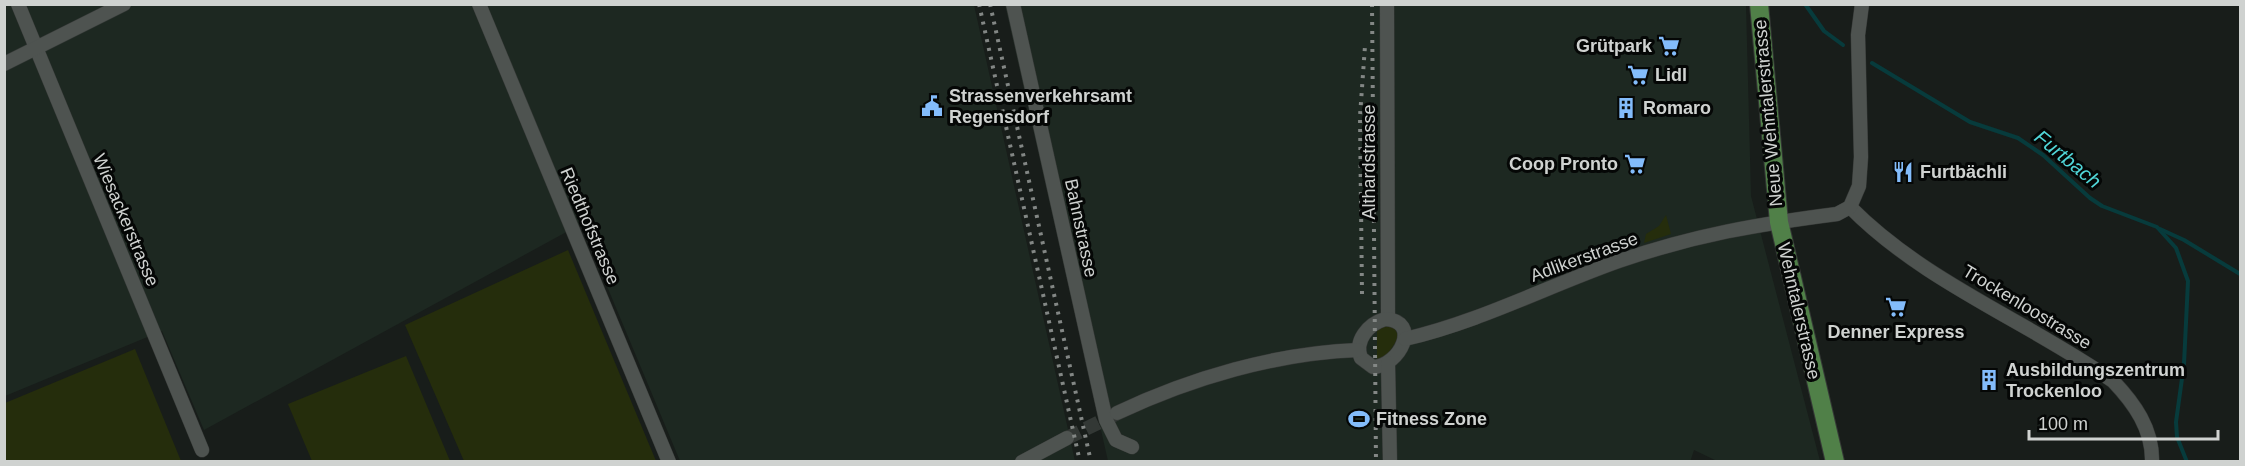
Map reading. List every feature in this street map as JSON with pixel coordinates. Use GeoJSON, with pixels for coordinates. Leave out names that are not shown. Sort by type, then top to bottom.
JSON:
{"type":"FeatureCollection","features":[{"type":"Feature","properties":{"kind":"main road","name":"Neue Wehntalerstrasse"},"geometry":{"type":"LineString","coordinates":[[1758,4],[1779,222]]}},
{"type":"Feature","properties":{"kind":"main road","name":"Wehntalerstrasse"},"geometry":{"type":"LineString","coordinates":[[1779,222],[1835,462]]}},
{"type":"Feature","properties":{"kind":"street","name":"Wiesackerstrasse"},"geometry":{"type":"LineString","coordinates":[[18,4],[202,450]]}},
{"type":"Feature","properties":{"kind":"street"},"geometry":{"type":"LineString","coordinates":[[4,64],[124,4]]}},
{"type":"Feature","properties":{"kind":"street","name":"Riedthofstrasse"},"geometry":{"type":"LineString","coordinates":[[479,4],[669,462]]}},
{"type":"Feature","properties":{"kind":"street","name":"Bahnstrasse"},"geometry":{"type":"LineString","coordinates":[[1013,4],[1106,420],[1116,440],[1132,447]]}},
{"type":"Feature","properties":{"kind":"street","name":"Althardstrasse"},"geometry":{"type":"LineString","coordinates":[[1387,4],[1388,319]]}},
{"type":"Feature","properties":{"kind":"street"},"geometry":{"type":"LineString","coordinates":[[1850,207],[1858,192],[1861,157],[1858,34],[1862,4]]}},
{"type":"Feature","properties":{"kind":"street","name":"Wehntalerstrasse"},"geometry":{"type":"LineString","coordinates":[[1779,222],[1837,214],[1850,207]]}},
{"type":"Feature","properties":{"kind":"street","name":"Trockenloostrasse"},"geometry":{"type":"LineString","coordinates":[[1850,207],[1878,234],[1910,258],[2113,381],[2129,398],[2143,421],[2149,437],[2152,462]]}},
{"type":"Feature","properties":{"kind":"street","name":"Adlikerstrasse"},"geometry":{"type":"LineString","coordinates":[[1405,339],[1466,321],[1621,261],[1679,242],[1731,229],[1779,222]]}},
{"type":"Feature","properties":{"kind":"street"},"geometry":{"type":"LineString","coordinates":[[1388,319],[1402,326],[1405,339],[1402,349],[1381,367],[1371,366],[1363,361],[1358,350],[1366,331],[1378,321],[1388,319]]}},
{"type":"Feature","properties":{"kind":"street"},"geometry":{"type":"LineString","coordinates":[[1118,413],[1148,399],[1225,373],[1296,357],[1358,350]]}},
{"type":"Feature","properties":{"kind":"street"},"geometry":{"type":"LineString","coordinates":[[1388,363],[1390,462]]}},
{"type":"Feature","properties":{"kind":"street"},"geometry":{"type":"LineString","coordinates":[[1022,462],[1067,438]]}},
{"type":"Feature","properties":{"kind":"shaded area"},"geometry":{"type":"Polygon","coordinates":[[[5,5],[974,5],[1075,461],[680,461],[581,224],[204,430],[162,331],[5,396],[5,5]]]}},
{"type":"Feature","properties":{"kind":"shaded area"},"geometry":{"type":"Polygon","coordinates":[[[1005,5],[1746,5],[1751,196],[1820,461],[1717,461],[1694,450],[1690,462],[1108,461],[1005,5]]]}},
{"type":"Feature","properties":{"kind":"green space"},"geometry":{"type":"Polygon","coordinates":[[[1666,215],[1671,234],[1644,243],[1646,234],[1659,226],[1666,215]]]}},
{"type":"Feature","properties":{"kind":"green space"},"geometry":{"type":"Polygon","coordinates":[[[568,250],[656,461],[464,461],[405,325],[568,250]]]}},
{"type":"Feature","properties":{"kind":"green space"},"geometry":{"type":"Polygon","coordinates":[[[1384,326],[1394,327],[1399,337],[1387,355],[1377,360],[1377,330],[1384,326]]]}},
{"type":"Feature","properties":{"kind":"green space"},"geometry":{"type":"Polygon","coordinates":[[[135,349],[181,461],[5,461],[5,403],[135,349]]]}},
{"type":"Feature","properties":{"kind":"green space"},"geometry":{"type":"Polygon","coordinates":[[[406,356],[450,461],[312,461],[288,404],[406,356]]]}},
{"type":"Feature","properties":{"kind":"waterway","name":"Furtbach"},"geometry":{"type":"LineString","coordinates":[[1805,4],[1824,31],[1843,45]]}},
{"type":"Feature","properties":{"kind":"waterway","name":"Furtbach"},"geometry":{"type":"LineString","coordinates":[[1872,63],[1970,122],[2018,138],[2043,155],[2090,198],[2102,206],[2157,227],[2176,248],[2188,281],[2184,364],[2176,422],[2177,437],[2187,462]]}},
{"type":"Feature","properties":{"kind":"waterway"},"geometry":{"type":"LineString","coordinates":[[2160,229],[2184,240],[2240,274]]}},
{"type":"Feature","properties":{"kind":"tunnel"},"geometry":{"type":"LineString","coordinates":[[1067,438],[1116,414]]}},
{"type":"Feature","properties":{"kind":"railway"},"geometry":{"type":"LineString","coordinates":[[979,4],[1080,462]]}},
{"type":"Feature","properties":{"kind":"railway"},"geometry":{"type":"LineString","coordinates":[[990,4],[1091,462]]}},
{"type":"Feature","properties":{"kind":"railway"},"geometry":{"type":"LineString","coordinates":[[1372,4],[1376,462]]}},
{"type":"Feature","properties":{"kind":"railway"},"geometry":{"type":"LineString","coordinates":[[1362,294],[1360,116],[1365,46]]}},
{"type":"Feature","properties":{"kind":"place","name":"Grütpark"},"geometry":{"type":"Point","coordinates":[1669,46]}},
{"type":"Feature","properties":{"kind":"place","name":"Lidl"},"geometry":{"type":"Point","coordinates":[1638,75]}},
{"type":"Feature","properties":{"kind":"place","name":"Strassenverkehrsamt Regensdorf"},"geometry":{"type":"Point","coordinates":[932,106]}},
{"type":"Feature","properties":{"kind":"place","name":"Romaro"},"geometry":{"type":"Point","coordinates":[1626,108]}},
{"type":"Feature","properties":{"kind":"place","name":"Coop Pronto"},"geometry":{"type":"Point","coordinates":[1635,164]}},
{"type":"Feature","properties":{"kind":"place","name":"Furtbächli"},"geometry":{"type":"Point","coordinates":[1903,172]}},
{"type":"Feature","properties":{"kind":"place","name":"Denner Express"},"geometry":{"type":"Point","coordinates":[1896,307]}},
{"type":"Feature","properties":{"kind":"place","name":"Ausbildungszentrum Trockenloo"},"geometry":{"type":"Point","coordinates":[1989,380]}},
{"type":"Feature","properties":{"kind":"place","name":"Fitness Zone"},"geometry":{"type":"Point","coordinates":[1359,419]}}]}
